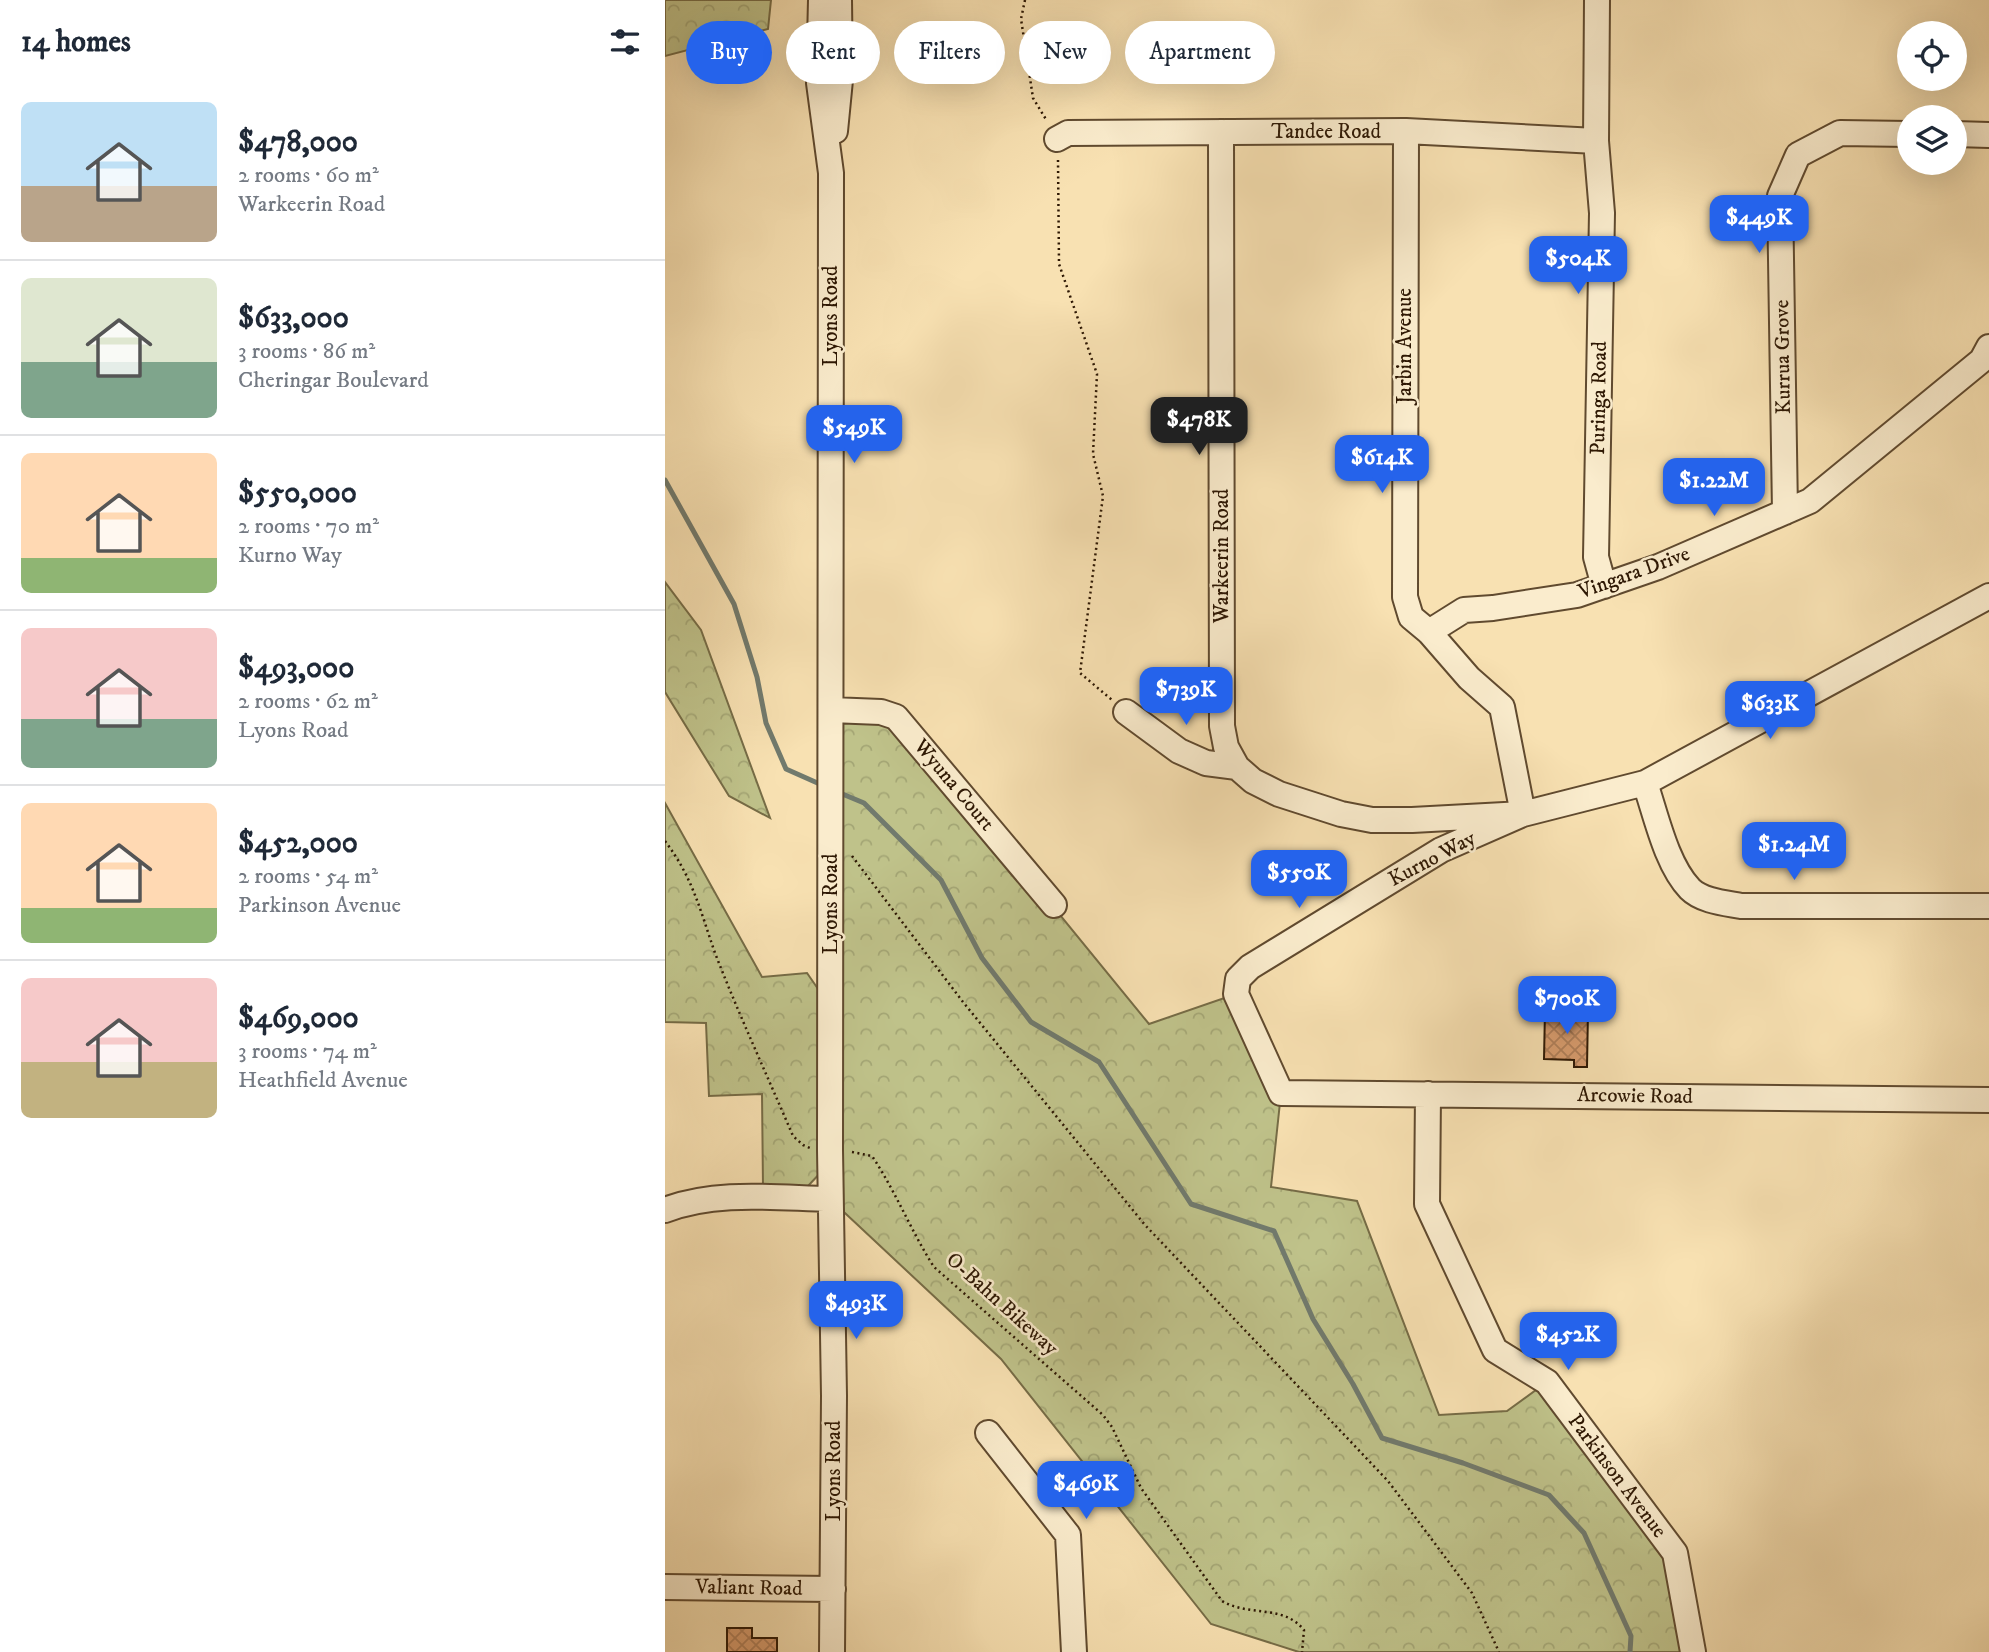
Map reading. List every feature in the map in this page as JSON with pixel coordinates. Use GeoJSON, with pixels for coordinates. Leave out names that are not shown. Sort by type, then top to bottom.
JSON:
{"type":"FeatureCollection","features":[{"type":"Feature","properties":{"kind":"street","name":"Lyons Road"},"geometry":{"type":"LineString","coordinates":[[821,0],[819,83],[830,156],[830,1199],[834,1396],[832,1652]]}},
{"type":"Feature","properties":{"kind":"street","name":"Lyons Road"},"geometry":{"type":"LineString","coordinates":[[830,156],[836,130],[840,80],[839,0]]}},
{"type":"Feature","properties":{"kind":"street","name":"Puringa Road"},"geometry":{"type":"LineString","coordinates":[[1597,0],[1596,141],[1602,214],[1596,557],[1604,586]]}},
{"type":"Feature","properties":{"kind":"street","name":"Tandee Road"},"geometry":{"type":"LineString","coordinates":[[1058,139],[1068,133],[1406,131],[1596,141]]}},
{"type":"Feature","properties":{"kind":"street","name":"Jarbin Avenue"},"geometry":{"type":"LineString","coordinates":[[1406,131],[1405,597],[1411,617],[1429,632],[1469,678],[1501,707],[1523,814]]}},
{"type":"Feature","properties":{"kind":"street","name":"Warkeerin Road"},"geometry":{"type":"LineString","coordinates":[[1221,132],[1222,726],[1226,747],[1237,767]]}},
{"type":"Feature","properties":{"kind":"street","name":"Kurrua Grove"},"geometry":{"type":"LineString","coordinates":[[1785,512],[1780,196],[1798,155],[1840,133],[1897,134]]}},
{"type":"Feature","properties":{"kind":"street"},"geometry":{"type":"LineString","coordinates":[[1967,134],[1989,135]]}},
{"type":"Feature","properties":{"kind":"street","name":"Vingara Drive"},"geometry":{"type":"LineString","coordinates":[[1429,632],[1464,610],[1577,596],[1658,567],[1810,501],[1982,360],[1989,347]]}},
{"type":"Feature","properties":{"kind":"street"},"geometry":{"type":"LineString","coordinates":[[1126,712],[1179,751],[1206,763],[1237,767],[1253,781],[1279,794],[1341,814],[1372,820],[1523,814],[1645,783],[1989,596]]}},
{"type":"Feature","properties":{"kind":"street","name":"Wyuna Court"},"geometry":{"type":"LineString","coordinates":[[831,710],[881,712],[896,718],[1054,905]]}},
{"type":"Feature","properties":{"kind":"street"},"geometry":{"type":"LineString","coordinates":[[1645,783],[1673,864],[1691,890],[1712,900],[1741,906],[1989,906]]}},
{"type":"Feature","properties":{"kind":"street","name":"Kurno Way"},"geometry":{"type":"LineString","coordinates":[[1282,1093],[1236,994],[1238,979],[1250,967],[1440,850],[1523,814]]}},
{"type":"Feature","properties":{"kind":"street","name":"Arcowie Road"},"geometry":{"type":"LineString","coordinates":[[1282,1093],[1989,1100]]}},
{"type":"Feature","properties":{"kind":"street","name":"Parkinson Avenue"},"geometry":{"type":"LineString","coordinates":[[1428,1094],[1427,1204],[1495,1350],[1547,1382],[1675,1553],[1693,1652]]}},
{"type":"Feature","properties":{"kind":"street"},"geometry":{"type":"LineString","coordinates":[[665,1210],[681,1204],[708,1200],[830,1199]]}},
{"type":"Feature","properties":{"kind":"street"},"geometry":{"type":"LineString","coordinates":[[988,1433],[1061,1522],[1068,1535],[1074,1652]]}},
{"type":"Feature","properties":{"kind":"street","name":"Valiant Road"},"geometry":{"type":"LineString","coordinates":[[665,1587],[833,1589]]}},
{"type":"Feature","properties":{"kind":"path"},"geometry":{"type":"LineString","coordinates":[[1025,0],[1021,19],[1033,98],[1058,139],[1059,264],[1097,374],[1093,454],[1103,496],[1080,673],[1126,712]]}},
{"type":"Feature","properties":{"kind":"path"},"geometry":{"type":"LineString","coordinates":[[831,828],[963,1002],[1145,1225],[1388,1481],[1472,1593],[1499,1652]]}},
{"type":"Feature","properties":{"kind":"path","name":"O-Bahn Bikeway"},"geometry":{"type":"LineString","coordinates":[[665,841],[678,858],[700,905],[715,952],[793,1136],[810,1148],[872,1156],[889,1182],[914,1236],[934,1267],[1072,1388],[1112,1427],[1141,1488],[1213,1591],[1233,1608],[1285,1614],[1297,1621],[1304,1630],[1302,1652]]}},
{"type":"Feature","properties":{"kind":"green space"},"geometry":{"type":"Polygon","coordinates":[[[665,0],[771,0],[769,21],[686,21],[686,50],[665,56],[665,0]]]}},
{"type":"Feature","properties":{"kind":"green space"},"geometry":{"type":"Polygon","coordinates":[[[665,582],[701,630],[770,818],[729,796],[665,692],[665,582]]]}},
{"type":"Feature","properties":{"kind":"green space"},"geometry":{"type":"Polygon","coordinates":[[[831,710],[870,712],[913,735],[1149,1024],[1236,994],[1281,1093],[1271,1187],[1357,1201],[1439,1415],[1507,1411],[1547,1382],[1675,1553],[1693,1652],[1299,1652],[1211,1624],[1001,1359],[830,1199],[831,710]]]}},
{"type":"Feature","properties":{"kind":"green space"},"geometry":{"type":"Polygon","coordinates":[[[665,803],[762,977],[807,973],[825,999],[824,1169],[808,1186],[763,1186],[762,1094],[709,1096],[706,1023],[665,1022],[665,803]]]}},
{"type":"Feature","properties":{"kind":"building"},"geometry":{"type":"Polygon","coordinates":[[[1545,1010],[1588,1011],[1587,1067],[1574,1067],[1574,1060],[1544,1059],[1545,1010]]]}},
{"type":"Feature","properties":{"kind":"building"},"geometry":{"type":"Polygon","coordinates":[[[727,1628],[752,1628],[752,1638],[777,1638],[777,1652],[727,1652],[727,1628]]]}},
{"type":"Feature","properties":{"kind":"waterway"},"geometry":{"type":"LineString","coordinates":[[665,480],[734,604],[757,677],[766,723],[786,769],[822,785]]}},
{"type":"Feature","properties":{"kind":"waterway"},"geometry":{"type":"LineString","coordinates":[[840,793],[864,803],[941,880],[982,958],[1031,1022],[1099,1062],[1191,1204],[1274,1231],[1313,1319],[1382,1438],[1463,1463],[1549,1495],[1584,1533],[1631,1636],[1630,1652]]}}]}
